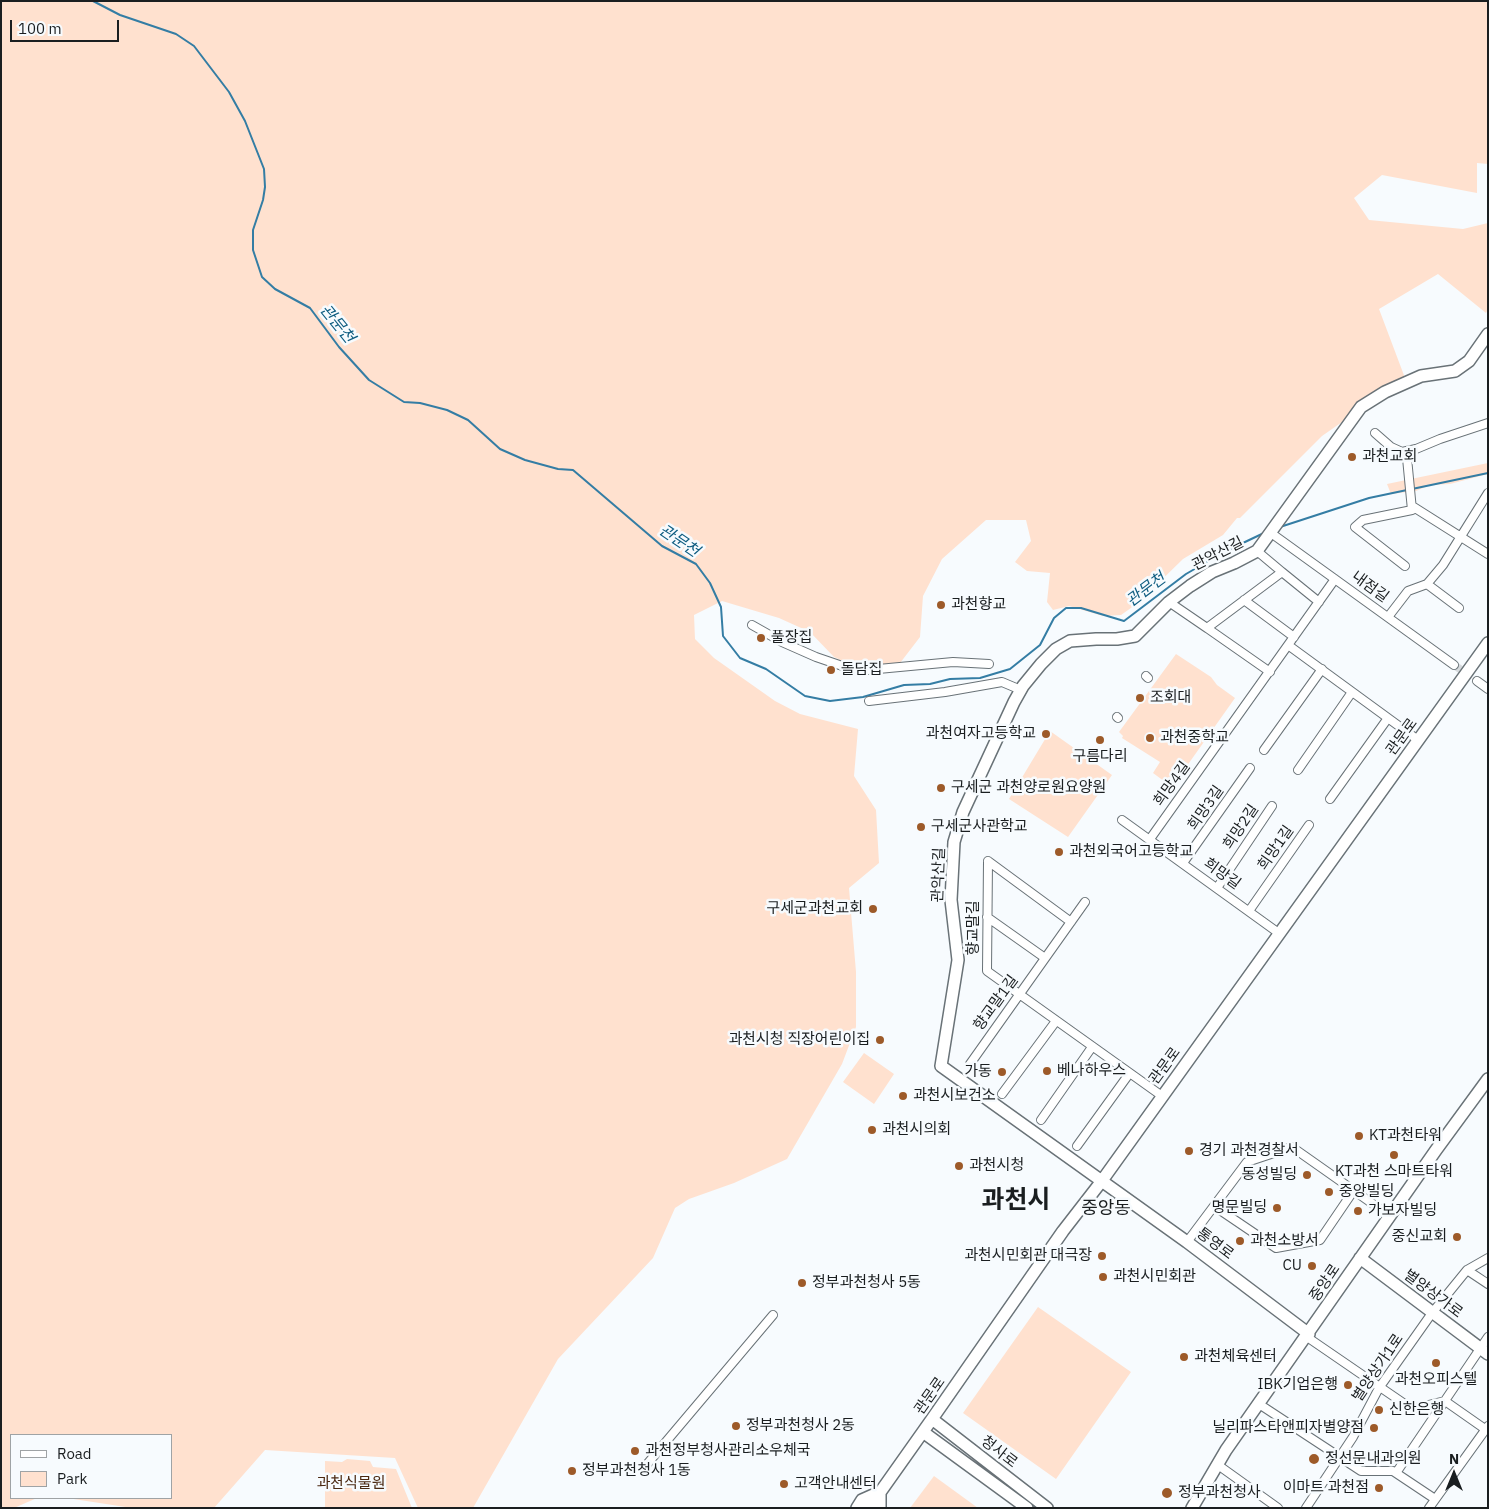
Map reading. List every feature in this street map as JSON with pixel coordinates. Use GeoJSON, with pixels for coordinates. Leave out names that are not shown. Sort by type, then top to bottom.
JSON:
{"type":"FeatureCollection","features":[{"type":"Feature","properties":{"kind":"street","name":"관악산길"},"geometry":{"type":"LineString","coordinates":[[1101,1182],[941,1066],[958,960],[951,900],[954,842],[963,812],[1021,690],[1040,664],[1056,649],[1070,641],[1118,639],[1135,636],[1169,602],[1212,572],[1257,551],[1361,407],[1385,392],[1421,376],[1455,371],[1470,361],[1488,334]]}},
{"type":"Feature","properties":{"kind":"street"},"geometry":{"type":"LineString","coordinates":[[1402,452],[1416,449],[1488,423]]}},
{"type":"Feature","properties":{"kind":"street"},"geometry":{"type":"LineString","coordinates":[[1375,433],[1402,452],[1407,458],[1412,510],[1363,520],[1355,527],[1405,566]]}},
{"type":"Feature","properties":{"kind":"street"},"geometry":{"type":"LineString","coordinates":[[1388,617],[1408,591],[1427,584],[1443,565],[1488,493]]}},
{"type":"Feature","properties":{"kind":"street"},"geometry":{"type":"LineString","coordinates":[[1412,506],[1488,554]]}},
{"type":"Feature","properties":{"kind":"street","name":"내점길"},"geometry":{"type":"LineString","coordinates":[[1271,532],[1454,664]]}},
{"type":"Feature","properties":{"kind":"street"},"geometry":{"type":"LineString","coordinates":[[1257,551],[1319,602]]}},
{"type":"Feature","properties":{"kind":"street"},"geometry":{"type":"LineString","coordinates":[[1207,628],[1282,572]]}},
{"type":"Feature","properties":{"kind":"street","name":"희망4길"},"geometry":{"type":"LineString","coordinates":[[1150,839],[1335,579]]}},
{"type":"Feature","properties":{"kind":"street"},"geometry":{"type":"LineString","coordinates":[[1427,584],[1459,608]]}},
{"type":"Feature","properties":{"kind":"street"},"geometry":{"type":"LineString","coordinates":[[1244,600],[1294,637]]}},
{"type":"Feature","properties":{"kind":"street"},"geometry":{"type":"LineString","coordinates":[[1169,602],[1270,672]]}},
{"type":"Feature","properties":{"kind":"street"},"geometry":{"type":"LineString","coordinates":[[752,625],[782,642],[816,657],[857,671],[953,662],[989,664]]}},
{"type":"Feature","properties":{"kind":"street","name":"관문로"},"geometry":{"type":"LineString","coordinates":[[869,1508],[1063,1231],[1101,1182],[1280,934],[1488,642]]}},
{"type":"Feature","properties":{"kind":"street"},"geometry":{"type":"LineString","coordinates":[[1288,645],[1418,740]]}},
{"type":"Feature","properties":{"kind":"street"},"geometry":{"type":"LineString","coordinates":[[1264,750],[1322,669]]}},
{"type":"Feature","properties":{"kind":"street"},"geometry":{"type":"LineString","coordinates":[[869,701],[1002,682],[1021,690]]}},
{"type":"Feature","properties":{"kind":"street"},"geometry":{"type":"LineString","coordinates":[[1477,682],[1488,689]]}},
{"type":"Feature","properties":{"kind":"street"},"geometry":{"type":"LineString","coordinates":[[1298,770],[1352,692]]}},
{"type":"Feature","properties":{"kind":"street"},"geometry":{"type":"LineString","coordinates":[[1330,799],[1388,718]]}},
{"type":"Feature","properties":{"kind":"street","name":"희망3길"},"geometry":{"type":"LineString","coordinates":[[1183,864],[1250,768]]}},
{"type":"Feature","properties":{"kind":"street","name":"희망2길"},"geometry":{"type":"LineString","coordinates":[[1217,888],[1272,806]]}},
{"type":"Feature","properties":{"kind":"street","name":"희망길"},"geometry":{"type":"LineString","coordinates":[[1122,820],[1280,934]]}},
{"type":"Feature","properties":{"kind":"street","name":"희망1길"},"geometry":{"type":"LineString","coordinates":[[1248,911],[1309,825]]}},
{"type":"Feature","properties":{"kind":"street","name":"향교말길"},"geometry":{"type":"LineString","coordinates":[[1071,922],[988,861],[988,971],[1162,1096]]}},
{"type":"Feature","properties":{"kind":"street","name":"향교말1길"},"geometry":{"type":"LineString","coordinates":[[970,1064],[1085,902]]}},
{"type":"Feature","properties":{"kind":"street"},"geometry":{"type":"LineString","coordinates":[[987,917],[1045,958]]}},
{"type":"Feature","properties":{"kind":"street"},"geometry":{"type":"LineString","coordinates":[[1002,1094],[1056,1021]]}},
{"type":"Feature","properties":{"kind":"street"},"geometry":{"type":"LineString","coordinates":[[1041,1120],[1092,1047]]}},
{"type":"Feature","properties":{"kind":"street"},"geometry":{"type":"LineString","coordinates":[[1077,1146],[1129,1074]]}},
{"type":"Feature","properties":{"kind":"street","name":"중앙로"},"geometry":{"type":"LineString","coordinates":[[1192,1508],[1226,1450],[1488,1079]]}},
{"type":"Feature","properties":{"kind":"street"},"geometry":{"type":"LineString","coordinates":[[1187,1242],[1247,1162],[1292,1148],[1390,1216]]}},
{"type":"Feature","properties":{"kind":"street","name":"통영로"},"geometry":{"type":"LineString","coordinates":[[1101,1182],[1187,1242],[1308,1335]]}},
{"type":"Feature","properties":{"kind":"street"},"geometry":{"type":"LineString","coordinates":[[1214,1206],[1276,1248],[1320,1240],[1354,1190]]}},
{"type":"Feature","properties":{"kind":"street","name":"별양상가로"},"geometry":{"type":"LineString","coordinates":[[1360,1258],[1484,1351]]}},
{"type":"Feature","properties":{"kind":"street","name":"별양상가1로"},"geometry":{"type":"LineString","coordinates":[[1306,1508],[1353,1437],[1379,1388],[1432,1313],[1467,1270],[1488,1258]]}},
{"type":"Feature","properties":{"kind":"street"},"geometry":{"type":"LineString","coordinates":[[1467,1270],[1488,1284]]}},
{"type":"Feature","properties":{"kind":"street"},"geometry":{"type":"LineString","coordinates":[[648,1463],[774,1315]]}},
{"type":"Feature","properties":{"kind":"street"},"geometry":{"type":"LineString","coordinates":[[1308,1335],[1379,1388],[1412,1409],[1445,1401],[1486,1428],[1429,1508]]}},
{"type":"Feature","properties":{"kind":"street"},"geometry":{"type":"LineString","coordinates":[[1396,1473],[1445,1401],[1484,1351],[1488,1337]]}},
{"type":"Feature","properties":{"kind":"street"},"geometry":{"type":"LineString","coordinates":[[1259,1404],[1361,1471],[1393,1471],[1435,1499]]}},
{"type":"Feature","properties":{"kind":"street","name":"청사로"},"geometry":{"type":"LineString","coordinates":[[932,1419],[1047,1508]]}},
{"type":"Feature","properties":{"kind":"street","name":"청사로"},"geometry":{"type":"LineString","coordinates":[[923,1432],[1026,1508]]}},
{"type":"Feature","properties":{"kind":"street"},"geometry":{"type":"LineString","coordinates":[[1218,1465],[1278,1508]]}},
{"type":"Feature","properties":{"kind":"street"},"geometry":{"type":"LineString","coordinates":[[857,1508],[862,1500],[880,1492],[880,1508]]}},
{"type":"Feature","properties":{"kind":"green space"},"geometry":{"type":"Polygon","coordinates":[[[1,1],[1488,1],[1488,164],[1477,163],[1477,193],[1382,175],[1354,198],[1369,220],[1463,229],[1488,223],[1488,309],[1486,313],[1438,274],[1379,309],[1405,378],[1322,436],[1240,518],[1237,518],[1223,535],[1183,559],[1138,603],[1121,615],[1103,616],[1069,606],[1053,610],[1047,602],[1050,573],[1027,571],[1015,562],[1031,541],[1026,520],[986,520],[942,559],[923,596],[920,637],[897,667],[864,671],[834,657],[810,632],[779,618],[722,601],[694,615],[695,639],[714,658],[775,701],[800,714],[858,729],[854,776],[876,810],[879,863],[849,888],[856,972],[856,1027],[842,1064],[787,1159],[734,1183],[689,1199],[675,1208],[653,1258],[558,1359],[473,1508],[418,1508],[395,1458],[265,1450],[214,1508],[132,1508],[74,1499],[172,1499],[172,1434],[10,1434],[10,1499],[35,1499],[14,1508],[1,1508],[1,1]]]}},
{"type":"Feature","properties":{"kind":"green space"},"geometry":{"type":"Polygon","coordinates":[[[1488,463],[1488,474],[1450,484],[1430,485],[1416,491],[1391,494],[1387,484],[1488,463]]]}},
{"type":"Feature","properties":{"kind":"green space"},"geometry":{"type":"Polygon","coordinates":[[[1176,654],[1211,677],[1217,685],[1235,698],[1172,787],[1153,773],[1160,762],[1122,738],[1123,736],[1119,732],[1176,654]]]}},
{"type":"Feature","properties":{"kind":"green space"},"geometry":{"type":"Polygon","coordinates":[[[1050,731],[1112,775],[1068,837],[1009,799],[1050,731]]]}},
{"type":"Feature","properties":{"kind":"green space"},"geometry":{"type":"Polygon","coordinates":[[[864,1053],[894,1074],[874,1104],[843,1082],[864,1053]]]}},
{"type":"Feature","properties":{"kind":"green space"},"geometry":{"type":"Polygon","coordinates":[[[1038,1307],[1131,1372],[1056,1479],[963,1413],[1038,1307]]]}},
{"type":"Feature","properties":{"kind":"green space","name":"과천식물원"},"geometry":{"type":"Polygon","coordinates":[[[347,1459],[370,1461],[373,1467],[396,1469],[412,1508],[325,1508],[325,1461],[342,1462],[347,1459]]]}},
{"type":"Feature","properties":{"kind":"green space"},"geometry":{"type":"Polygon","coordinates":[[[934,1476],[978,1508],[910,1508],[934,1476]]]}},
{"type":"Feature","properties":{"kind":"waterway","name":"관문천"},"geometry":{"type":"LineString","coordinates":[[93,1],[120,15],[176,34],[194,46],[229,92],[245,121],[264,169],[265,187],[263,200],[253,230],[253,250],[262,277],[275,289],[310,308],[339,347],[369,380],[404,402],[420,403],[447,410],[468,420],[500,449],[525,460],[558,469],[573,470],[662,546],[696,564],[710,583],[721,607],[723,636],[740,658],[766,669],[805,696],[830,701],[863,697],[904,685],[930,684],[950,679],[980,678],[1010,669],[1040,645],[1054,618],[1066,608],[1081,608],[1124,621],[1186,574],[1224,552],[1266,532]]}},
{"type":"Feature","properties":{"kind":"waterway","name":"관문천"},"geometry":{"type":"LineString","coordinates":[[1412,489],[1488,473]]}},
{"type":"Feature","properties":{"kind":"waterway","name":"관문천"},"geometry":{"type":"LineString","coordinates":[[1280,527],[1369,498],[1407,490]]}},
{"type":"Feature","properties":{"kind":"tunnel"},"geometry":{"type":"LineString","coordinates":[[1454,665],[1477,681]]}},
{"type":"Feature","properties":{"kind":"place","name":"과천교회"},"geometry":{"type":"Point","coordinates":[1352,457]}},
{"type":"Feature","properties":{"kind":"place","name":"과천향교"},"geometry":{"type":"Point","coordinates":[941,605]}},
{"type":"Feature","properties":{"kind":"place","name":"풀장집"},"geometry":{"type":"Point","coordinates":[761,638]}},
{"type":"Feature","properties":{"kind":"place","name":"돌담집"},"geometry":{"type":"Point","coordinates":[831,670]}},
{"type":"Feature","properties":{"kind":"place","name":"조회대"},"geometry":{"type":"Point","coordinates":[1140,698]}},
{"type":"Feature","properties":{"kind":"place","name":"과천여자고등학교"},"geometry":{"type":"Point","coordinates":[1046,734]}},
{"type":"Feature","properties":{"kind":"place","name":"과천중학교"},"geometry":{"type":"Point","coordinates":[1150,738]}},
{"type":"Feature","properties":{"kind":"place","name":"구름다리"},"geometry":{"type":"Point","coordinates":[1100,740]}},
{"type":"Feature","properties":{"kind":"place","name":"구세군 과천양로원요양원"},"geometry":{"type":"Point","coordinates":[941,788]}},
{"type":"Feature","properties":{"kind":"place","name":"구세군사관학교"},"geometry":{"type":"Point","coordinates":[921,827]}},
{"type":"Feature","properties":{"kind":"place","name":"과천외국어고등학교"},"geometry":{"type":"Point","coordinates":[1059,852]}},
{"type":"Feature","properties":{"kind":"place","name":"구세군과천교회"},"geometry":{"type":"Point","coordinates":[873,909]}},
{"type":"Feature","properties":{"kind":"place","name":"과천시청 직장어린이집"},"geometry":{"type":"Point","coordinates":[880,1040]}},
{"type":"Feature","properties":{"kind":"place","name":"베나하우스"},"geometry":{"type":"Point","coordinates":[1047,1071]}},
{"type":"Feature","properties":{"kind":"place","name":"가동"},"geometry":{"type":"Point","coordinates":[1002,1072]}},
{"type":"Feature","properties":{"kind":"place","name":"과천시보건소"},"geometry":{"type":"Point","coordinates":[903,1096]}},
{"type":"Feature","properties":{"kind":"place","name":"과천시의회"},"geometry":{"type":"Point","coordinates":[872,1130]}},
{"type":"Feature","properties":{"kind":"place","name":"KT과천타워"},"geometry":{"type":"Point","coordinates":[1359,1136]}},
{"type":"Feature","properties":{"kind":"place","name":"경기 과천경찰서"},"geometry":{"type":"Point","coordinates":[1189,1151]}},
{"type":"Feature","properties":{"kind":"place","name":"KT과천 스마트타워"},"geometry":{"type":"Point","coordinates":[1394,1155]}},
{"type":"Feature","properties":{"kind":"place","name":"과천시청"},"geometry":{"type":"Point","coordinates":[959,1166]}},
{"type":"Feature","properties":{"kind":"place","name":"동성빌딩"},"geometry":{"type":"Point","coordinates":[1307,1175]}},
{"type":"Feature","properties":{"kind":"place","name":"중앙빌딩"},"geometry":{"type":"Point","coordinates":[1329,1192]}},
{"type":"Feature","properties":{"kind":"place","name":"명문빌딩"},"geometry":{"type":"Point","coordinates":[1277,1208]}},
{"type":"Feature","properties":{"kind":"place","name":"가보자빌딩"},"geometry":{"type":"Point","coordinates":[1358,1211]}},
{"type":"Feature","properties":{"kind":"place","name":"중신교회"},"geometry":{"type":"Point","coordinates":[1457,1237]}},
{"type":"Feature","properties":{"kind":"place","name":"과천소방서"},"geometry":{"type":"Point","coordinates":[1240,1241]}},
{"type":"Feature","properties":{"kind":"place","name":"과천시민회관 대극장"},"geometry":{"type":"Point","coordinates":[1102,1256]}},
{"type":"Feature","properties":{"kind":"place","name":"CU"},"geometry":{"type":"Point","coordinates":[1312,1266]}},
{"type":"Feature","properties":{"kind":"place","name":"과천시민회관"},"geometry":{"type":"Point","coordinates":[1103,1277]}},
{"type":"Feature","properties":{"kind":"place","name":"정부과천청사 5동"},"geometry":{"type":"Point","coordinates":[802,1283]}},
{"type":"Feature","properties":{"kind":"place","name":"과천체육센터"},"geometry":{"type":"Point","coordinates":[1184,1357]}},
{"type":"Feature","properties":{"kind":"place","name":"과천오피스텔"},"geometry":{"type":"Point","coordinates":[1436,1363]}},
{"type":"Feature","properties":{"kind":"place","name":"IBK기업은행"},"geometry":{"type":"Point","coordinates":[1348,1385]}},
{"type":"Feature","properties":{"kind":"place","name":"신한은행"},"geometry":{"type":"Point","coordinates":[1379,1410]}},
{"type":"Feature","properties":{"kind":"place","name":"정부과천청사 2동"},"geometry":{"type":"Point","coordinates":[736,1426]}},
{"type":"Feature","properties":{"kind":"place","name":"닐리파스타앤피자별양점"},"geometry":{"type":"Point","coordinates":[1374,1428]}},
{"type":"Feature","properties":{"kind":"place","name":"과천정부청사관리소우체국"},"geometry":{"type":"Point","coordinates":[635,1451]}},
{"type":"Feature","properties":{"kind":"place","name":"정선문내과의원"},"geometry":{"type":"Point","coordinates":[1314,1459]}},
{"type":"Feature","properties":{"kind":"place","name":"정부과천청사 1동"},"geometry":{"type":"Point","coordinates":[572,1471]}},
{"type":"Feature","properties":{"kind":"place","name":"고객안내센터"},"geometry":{"type":"Point","coordinates":[784,1484]}},
{"type":"Feature","properties":{"kind":"place","name":"이마트 과천점"},"geometry":{"type":"Point","coordinates":[1379,1488]}},
{"type":"Feature","properties":{"kind":"place","name":"정부과천청사"},"geometry":{"type":"Point","coordinates":[1167,1493]}},
{"type":"Feature","properties":{"kind":"district","name":"과천시"},"geometry":{"type":"Point","coordinates":[1016,1201]}},
{"type":"Feature","properties":{"kind":"district","name":"중앙동"},"geometry":{"type":"Point","coordinates":[1106,1209]}}]}
